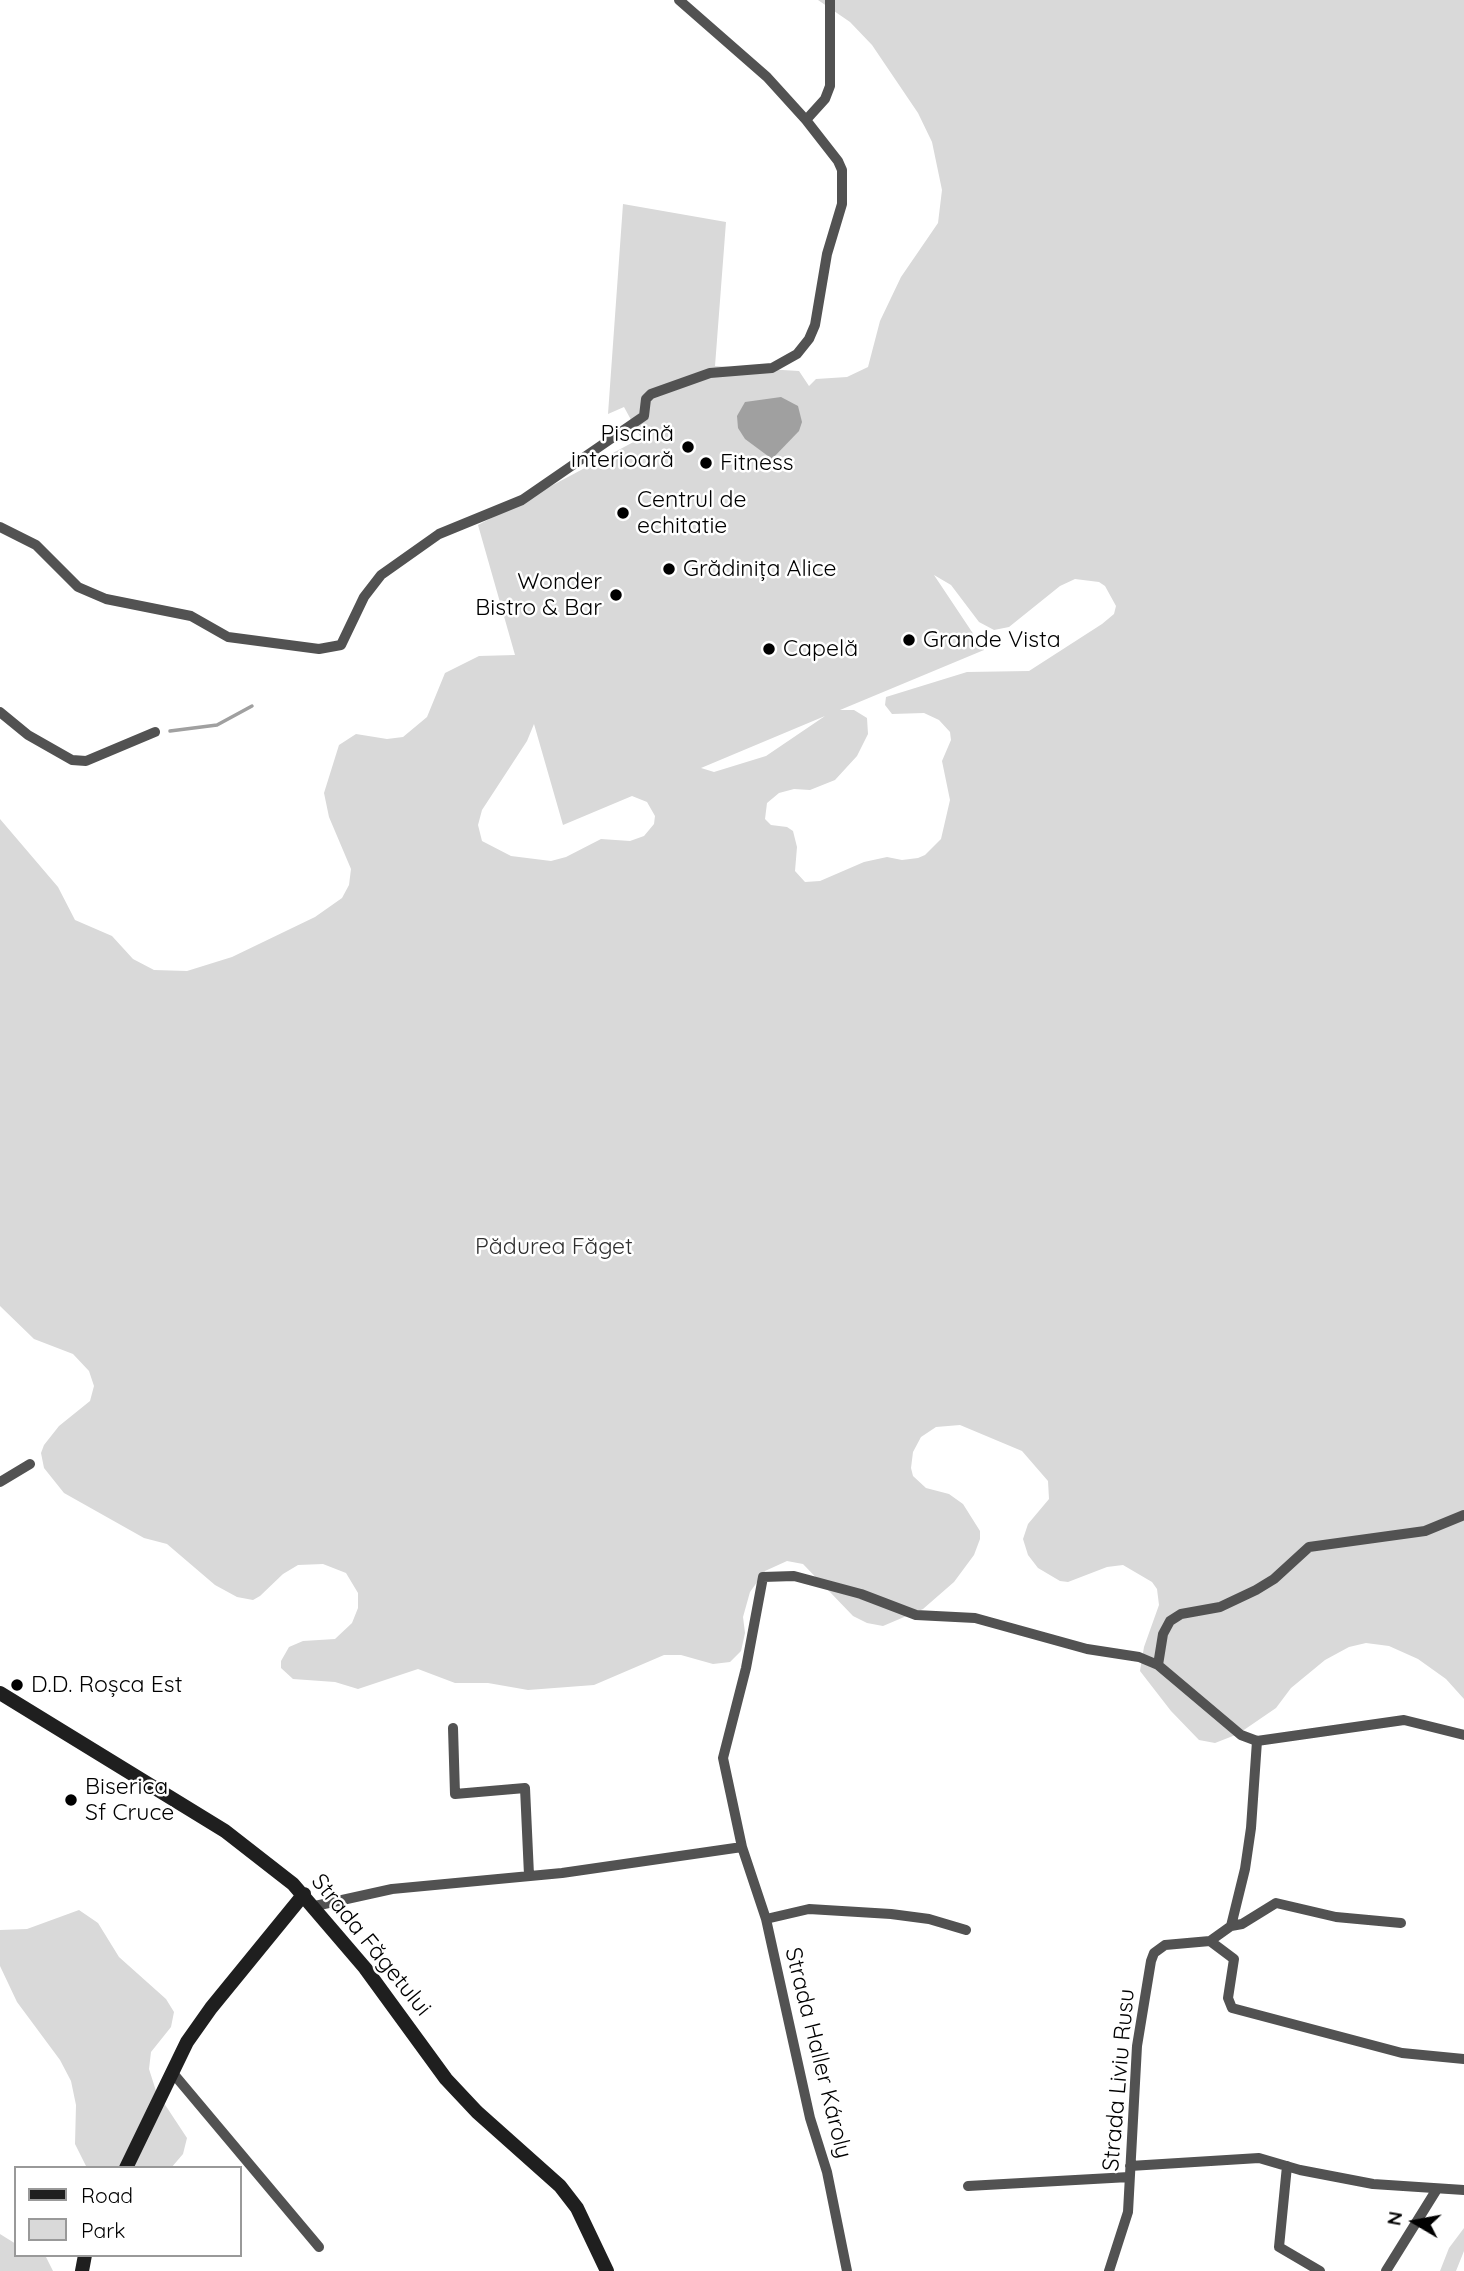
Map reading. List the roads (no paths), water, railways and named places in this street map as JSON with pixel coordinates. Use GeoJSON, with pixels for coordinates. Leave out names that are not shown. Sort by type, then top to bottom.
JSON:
{"type":"FeatureCollection","features":[{"type":"Feature","properties":{"kind":"main road","name":"Strada Făgetului"},"geometry":{"type":"LineString","coordinates":[[0,1693],[225,1831],[250,1848],[304,1894],[365,1968],[446,2079],[477,2112],[560,2186],[577,2208],[607,2271]]}},
{"type":"Feature","properties":{"kind":"main road"},"geometry":{"type":"LineString","coordinates":[[127,2166],[172,2072],[205,2017],[304,1894]]}},
{"type":"Feature","properties":{"kind":"street"},"geometry":{"type":"LineString","coordinates":[[0,527],[36,545],[78,587],[106,600],[191,616],[228,637],[319,649],[341,645],[364,597],[381,575],[439,534],[522,500],[644,416],[646,399],[652,394],[710,373],[772,368],[801,350],[815,325],[827,254],[843,193],[838,160],[767,77],[679,0]]}},
{"type":"Feature","properties":{"kind":"street"},"geometry":{"type":"LineString","coordinates":[[806,120],[825,99],[830,86],[830,0]]}},
{"type":"Feature","properties":{"kind":"street"},"geometry":{"type":"LineString","coordinates":[[0,712],[28,735],[72,760],[86,761],[155,732]]}},
{"type":"Feature","properties":{"kind":"street"},"geometry":{"type":"LineString","coordinates":[[0,1482],[30,1464]]}},
{"type":"Feature","properties":{"kind":"street"},"geometry":{"type":"LineString","coordinates":[[1464,1515],[1425,1531],[1310,1547],[1275,1579],[1256,1590],[1220,1607],[1181,1614],[1170,1621],[1163,1634],[1158,1665],[1241,1735],[1257,1741],[1404,1720],[1464,1735]]}},
{"type":"Feature","properties":{"kind":"street","name":"Strada Haller Károly"},"geometry":{"type":"LineString","coordinates":[[847,2271],[827,2172],[810,2118],[766,1919],[742,1847],[723,1758],[746,1668],[763,1577],[794,1576],[861,1594],[916,1615],[975,1618],[1087,1649],[1139,1657],[1158,1665]]}},
{"type":"Feature","properties":{"kind":"street"},"geometry":{"type":"LineString","coordinates":[[453,1728],[456,1794],[525,1788],[529,1875]]}},
{"type":"Feature","properties":{"kind":"street"},"geometry":{"type":"LineString","coordinates":[[1231,1926],[1249,1842],[1257,1741]]}},
{"type":"Feature","properties":{"kind":"street"},"geometry":{"type":"LineString","coordinates":[[315,1906],[391,1889],[562,1874],[742,1847]]}},
{"type":"Feature","properties":{"kind":"street"},"geometry":{"type":"LineString","coordinates":[[1401,1923],[1336,1917],[1276,1903],[1242,1924],[1231,1926],[1210,1941],[1234,1959],[1228,1998],[1233,2008],[1402,2053],[1464,2059]]}},
{"type":"Feature","properties":{"kind":"street"},"geometry":{"type":"LineString","coordinates":[[766,1919],[809,1909],[929,1919],[966,1930]]}},
{"type":"Feature","properties":{"kind":"street","name":"Strada Liviu Rusu"},"geometry":{"type":"LineString","coordinates":[[1109,2271],[1128,2212],[1137,2046],[1151,1961],[1154,1953],[1165,1945],[1210,1941]]}},
{"type":"Feature","properties":{"kind":"street"},"geometry":{"type":"LineString","coordinates":[[172,2072],[319,2248]]}},
{"type":"Feature","properties":{"kind":"street"},"geometry":{"type":"LineString","coordinates":[[968,2186],[1259,2158],[1373,2184],[1464,2190]]}},
{"type":"Feature","properties":{"kind":"street"},"geometry":{"type":"LineString","coordinates":[[1287,2166],[1279,2247],[1320,2271]]}},
{"type":"Feature","properties":{"kind":"street"},"geometry":{"type":"LineString","coordinates":[[1386,2271],[1437,2189]]}},
{"type":"Feature","properties":{"kind":"waterway"},"geometry":{"type":"LineString","coordinates":[[170,731],[217,725],[252,706]]}},
{"type":"Feature","properties":{"kind":"place","name":"Piscină interioară"},"geometry":{"type":"Point","coordinates":[688,447]}},
{"type":"Feature","properties":{"kind":"place","name":"Fitness"},"geometry":{"type":"Point","coordinates":[706,463]}},
{"type":"Feature","properties":{"kind":"place","name":"Centrul de echitatie"},"geometry":{"type":"Point","coordinates":[623,513]}},
{"type":"Feature","properties":{"kind":"place","name":"Grădinița Alice"},"geometry":{"type":"Point","coordinates":[669,569]}},
{"type":"Feature","properties":{"kind":"place","name":"Wonder Bistro & Bar"},"geometry":{"type":"Point","coordinates":[616,595]}},
{"type":"Feature","properties":{"kind":"place","name":"Grande Vista"},"geometry":{"type":"Point","coordinates":[909,640]}},
{"type":"Feature","properties":{"kind":"place","name":"Capelă"},"geometry":{"type":"Point","coordinates":[769,649]}},
{"type":"Feature","properties":{"kind":"place","name":"D.D. Roșca Est"},"geometry":{"type":"Point","coordinates":[17,1685]}},
{"type":"Feature","properties":{"kind":"place","name":"Biserica Sf Cruce"},"geometry":{"type":"Point","coordinates":[71,1800]}},
{"type":"Feature","properties":{"kind":"park label","name":"Pădurea Făget"},"geometry":{"type":"Point","coordinates":[554,1247]}}]}
